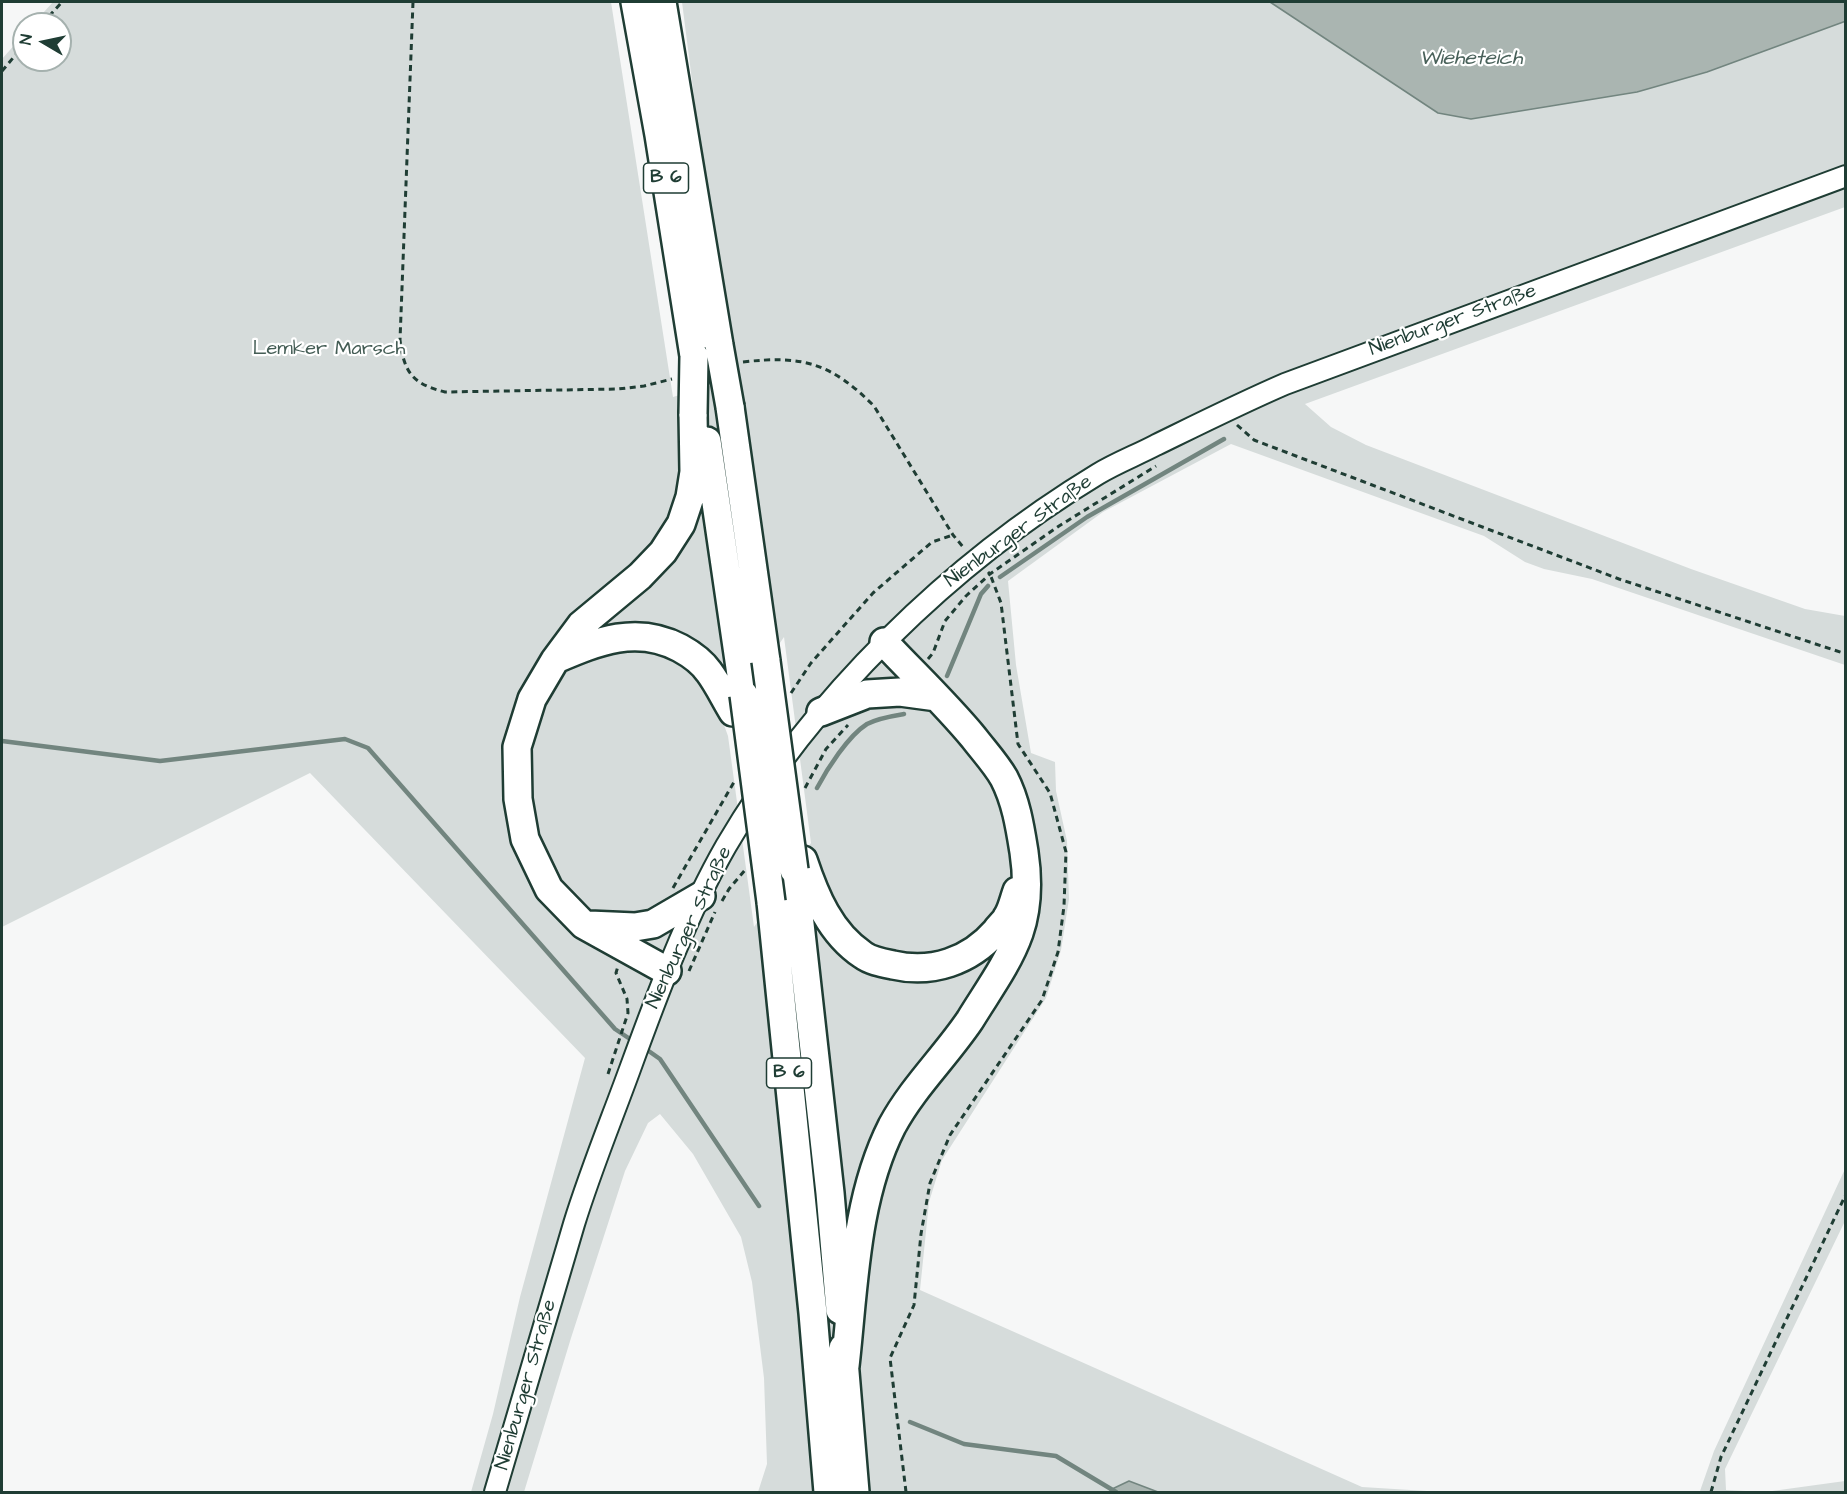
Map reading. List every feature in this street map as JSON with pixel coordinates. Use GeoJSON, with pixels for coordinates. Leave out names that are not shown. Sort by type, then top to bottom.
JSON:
{"type":"FeatureCollection","features":[{"type":"Feature","properties":{"kind":"highway","name":"B 6"},"geometry":{"type":"LineString","coordinates":[[635,2],[659,135],[694,356],[698,414],[738,704],[756,788],[771,902],[813,1313],[828,1492]]}},
{"type":"Feature","properties":{"kind":"highway","name":"B 6"},"geometry":{"type":"LineString","coordinates":[[662,2],[729,407],[766,661],[793,796],[855,1492]]}},
{"type":"Feature","properties":{"kind":"highway"},"geometry":{"type":"LineString","coordinates":[[677,974],[584,925],[549,889],[525,838],[518,799],[517,747],[532,699],[555,660],[581,625],[640,576],[663,552],[681,524],[690,497],[698,414]]}},
{"type":"Feature","properties":{"kind":"highway"},"geometry":{"type":"LineString","coordinates":[[555,660],[589,644],[613,638],[638,636],[667,641],[691,654],[738,704]]}},
{"type":"Feature","properties":{"kind":"highway"},"geometry":{"type":"LineString","coordinates":[[845,1366],[858,1246],[866,1203],[879,1158],[892,1127],[910,1097],[967,1023],[1005,964],[1019,933],[1026,907],[1026,864],[1019,819],[1004,779],[951,710],[884,642]]}},
{"type":"Feature","properties":{"kind":"highway"},"geometry":{"type":"LineString","coordinates":[[821,712],[867,694],[900,692],[937,697]]}},
{"type":"Feature","properties":{"kind":"highway"},"geometry":{"type":"LineString","coordinates":[[798,863],[831,923],[864,956],[902,967],[924,968],[940,966],[969,954],[990,938],[1008,917],[1026,864]]}},
{"type":"Feature","properties":{"kind":"highway"},"geometry":{"type":"LineString","coordinates":[[584,925],[635,927],[653,924],[712,903]]}},
{"type":"Feature","properties":{"kind":"street","name":"Nienburger Straße"},"geometry":{"type":"LineString","coordinates":[[495,1492],[575,1221],[638,1046],[712,903],[726,846],[769,780],[821,712],[884,642],[974,560],[1100,473],[1238,405],[1285,384],[1845,176]]}},
{"type":"Feature","properties":{"kind":"path"},"geometry":{"type":"LineString","coordinates":[[414,2],[400,340],[403,361],[413,377],[428,388],[445,392],[618,390],[676,378]]}},
{"type":"Feature","properties":{"kind":"path"},"geometry":{"type":"LineString","coordinates":[[2,71],[12,59]]}},
{"type":"Feature","properties":{"kind":"path"},"geometry":{"type":"LineString","coordinates":[[740,362],[773,359],[798,360],[840,377],[859,391],[874,406],[953,535],[974,560]]}},
{"type":"Feature","properties":{"kind":"path"},"geometry":{"type":"LineString","coordinates":[[1234,423],[1254,440],[1596,570],[1845,654]]}},
{"type":"Feature","properties":{"kind":"path"},"geometry":{"type":"LineString","coordinates":[[915,676],[933,653],[945,621],[990,574],[1059,526],[1149,471]]}},
{"type":"Feature","properties":{"kind":"path"},"geometry":{"type":"LineString","coordinates":[[793,796],[826,748],[849,725]]}},
{"type":"Feature","properties":{"kind":"path"},"geometry":{"type":"LineString","coordinates":[[677,974],[712,903],[729,889],[750,866]]}},
{"type":"Feature","properties":{"kind":"path"},"geometry":{"type":"LineString","coordinates":[[617,1045],[624,1025]]}},
{"type":"Feature","properties":{"kind":"path"},"geometry":{"type":"LineString","coordinates":[[1710,1492],[1721,1456],[1845,1194]]}},
{"type":"Feature","properties":{"kind":"green space","name":"Lemker Marsch"},"geometry":{"type":"Polygon","coordinates":[[[53,2],[611,2],[673,397],[730,380],[682,2],[1270,2],[1341,47],[1471,119],[1637,92],[1707,72],[1845,21],[1845,207],[1305,404],[1331,427],[1366,445],[1691,569],[1805,609],[1845,616],[1845,665],[1592,579],[1544,569],[1525,562],[1484,536],[1231,444],[1103,512],[1008,581],[1016,665],[1031,753],[1055,762],[1056,791],[1067,841],[1069,899],[1061,950],[1046,998],[942,1160],[929,1202],[920,1290],[1362,1487],[1443,1492],[1158,1492],[1152,1490],[1111,1491],[1114,1492],[758,1492],[767,1464],[764,1378],[752,1282],[741,1237],[693,1154],[660,1114],[648,1123],[625,1171],[524,1492],[471,1492],[493,1414],[520,1297],[585,1058],[310,773],[2,927],[2,59],[12,48],[12,72],[72,72],[72,12],[44,12],[53,2]],[[784,637],[724,725],[728,736],[754,927],[811,843],[784,637]]]}},
{"type":"Feature","properties":{"kind":"green space"},"geometry":{"type":"Polygon","coordinates":[[[1845,1169],[1845,1221],[1725,1469],[1726,1490],[1765,1492],[1650,1492],[1700,1491],[1714,1451],[1845,1169]]]}},
{"type":"Feature","properties":{"kind":"green space"},"geometry":{"type":"Polygon","coordinates":[[[1845,1481],[1845,1492],[1765,1492],[1845,1481]]]}},
{"type":"Feature","properties":{"kind":"water","name":"Wieheteich"},"geometry":{"type":"Polygon","coordinates":[[[1270,2],[1845,2],[1846,21],[1707,72],[1637,92],[1471,119],[1438,113],[1270,2]]]}},
{"type":"Feature","properties":{"kind":"water"},"geometry":{"type":"Polygon","coordinates":[[[1129,1481],[1158,1492],[1114,1492],[1110,1490],[1129,1481]]]}},
{"type":"Feature","properties":{"kind":"waterway"},"geometry":{"type":"LineString","coordinates":[[1000,577],[1087,517],[1224,439]]}},
{"type":"Feature","properties":{"kind":"waterway"},"geometry":{"type":"LineString","coordinates":[[947,676],[981,594],[988,586]]}},
{"type":"Feature","properties":{"kind":"waterway"},"geometry":{"type":"LineString","coordinates":[[817,788],[839,753],[860,729],[876,720],[904,714]]}},
{"type":"Feature","properties":{"kind":"waterway"},"geometry":{"type":"LineString","coordinates":[[2,741],[160,761],[345,739],[368,748],[615,1029],[633,1041]]}},
{"type":"Feature","properties":{"kind":"waterway"},"geometry":{"type":"LineString","coordinates":[[643,1047],[660,1059],[759,1206]]}},
{"type":"Feature","properties":{"kind":"waterway"},"geometry":{"type":"LineString","coordinates":[[910,1422],[964,1444],[1056,1456],[1116,1492]]}}]}
